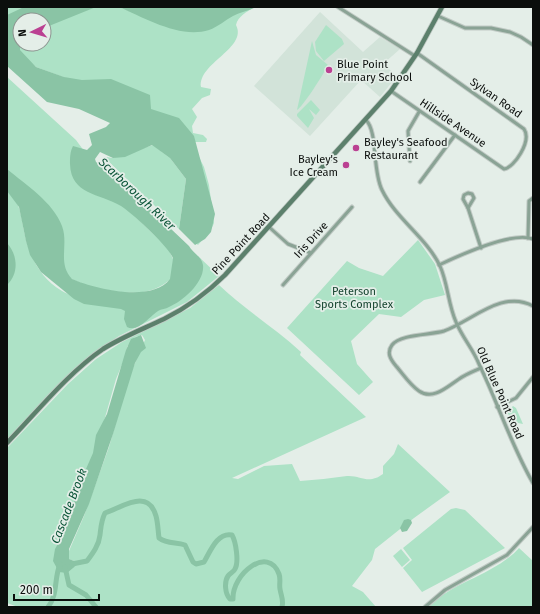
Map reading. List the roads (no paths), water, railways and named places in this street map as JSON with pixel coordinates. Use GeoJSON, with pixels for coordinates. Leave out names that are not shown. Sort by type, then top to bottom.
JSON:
{"type":"FeatureCollection","features":[{"type":"Feature","properties":{"kind":"main road","name":"Pine Point Road"},"geometry":{"type":"LineString","coordinates":[[7,443],[79,368],[96,354],[112,344],[180,310],[202,295],[224,276],[391,91],[416,54],[442,7]]}},
{"type":"Feature","properties":{"kind":"street"},"geometry":{"type":"LineString","coordinates":[[338,7],[416,54]]}},
{"type":"Feature","properties":{"kind":"street"},"geometry":{"type":"LineString","coordinates":[[438,16],[463,28],[506,30],[521,36],[533,45]]}},
{"type":"Feature","properties":{"kind":"street","name":"Sylvan Road"},"geometry":{"type":"LineString","coordinates":[[416,54],[525,130],[527,136],[525,145],[510,166],[506,169]]}},
{"type":"Feature","properties":{"kind":"street","name":"Hillside Avenue"},"geometry":{"type":"LineString","coordinates":[[391,91],[419,112],[506,169]]}},
{"type":"Feature","properties":{"kind":"street"},"geometry":{"type":"LineString","coordinates":[[410,161],[408,131],[419,112]]}},
{"type":"Feature","properties":{"kind":"street","name":"Old Blue Point Road"},"geometry":{"type":"LineString","coordinates":[[366,120],[371,127],[376,171],[382,190],[389,202],[429,249],[439,265],[457,325],[481,368],[519,457],[533,483]]}},
{"type":"Feature","properties":{"kind":"street"},"geometry":{"type":"LineString","coordinates":[[420,182],[424,179],[455,136]]}},
{"type":"Feature","properties":{"kind":"street"},"geometry":{"type":"LineString","coordinates":[[468,208],[474,200],[473,195],[469,193],[465,194],[463,198],[468,208],[481,248]]}},
{"type":"Feature","properties":{"kind":"street"},"geometry":{"type":"LineString","coordinates":[[528,238],[531,198]]}},
{"type":"Feature","properties":{"kind":"street","name":"Iris Drive"},"geometry":{"type":"LineString","coordinates":[[282,285],[352,207]]}},
{"type":"Feature","properties":{"kind":"street"},"geometry":{"type":"LineString","coordinates":[[269,227],[288,244],[311,253]]}},
{"type":"Feature","properties":{"kind":"street"},"geometry":{"type":"LineString","coordinates":[[439,265],[507,239],[533,239]]}},
{"type":"Feature","properties":{"kind":"street"},"geometry":{"type":"LineString","coordinates":[[481,368],[440,392],[427,394],[415,388],[390,358],[390,347],[398,340],[441,332],[503,302],[517,301],[533,306]]}},
{"type":"Feature","properties":{"kind":"street"},"geometry":{"type":"LineString","coordinates":[[497,407],[516,398],[533,376]]}},
{"type":"Feature","properties":{"kind":"street"},"geometry":{"type":"LineString","coordinates":[[424,607],[445,590],[507,555],[533,528]]}},
{"type":"Feature","properties":{"kind":"waterway","name":"Cascade Brook"},"geometry":{"type":"LineString","coordinates":[[72,564],[87,561],[93,552],[99,539],[105,513],[127,504],[141,501],[147,503],[152,508],[156,516],[159,538],[165,541],[185,545],[193,562],[196,564],[204,562],[218,540],[227,535],[232,535],[236,547],[237,562],[234,570],[228,576],[226,581],[226,591],[230,599],[233,599],[234,590],[238,580],[244,572],[259,563],[267,562],[274,566],[280,576],[280,587],[283,600],[282,607]]}},
{"type":"Feature","properties":{"kind":"waterway"},"geometry":{"type":"LineString","coordinates":[[48,607],[55,592],[60,564]]}},
{"type":"Feature","properties":{"kind":"waterway"},"geometry":{"type":"LineString","coordinates":[[65,567],[69,585],[86,595],[96,607]]}},
{"type":"Feature","properties":{"kind":"place","name":"Blue Point Primary School"},"geometry":{"type":"Point","coordinates":[329,70]}},
{"type":"Feature","properties":{"kind":"place","name":"Bayley's Seafood Restaurant"},"geometry":{"type":"Point","coordinates":[356,148]}},
{"type":"Feature","properties":{"kind":"place","name":"Bayley's Ice Cream"},"geometry":{"type":"Point","coordinates":[346,165]}},
{"type":"Feature","properties":{"kind":"water label","name":"Scarborough River"},"geometry":{"type":"Point","coordinates":[137,194]}},
{"type":"Feature","properties":{"kind":"park label","name":"Peterson Sports Complex"},"geometry":{"type":"Point","coordinates":[354,297]}}]}
